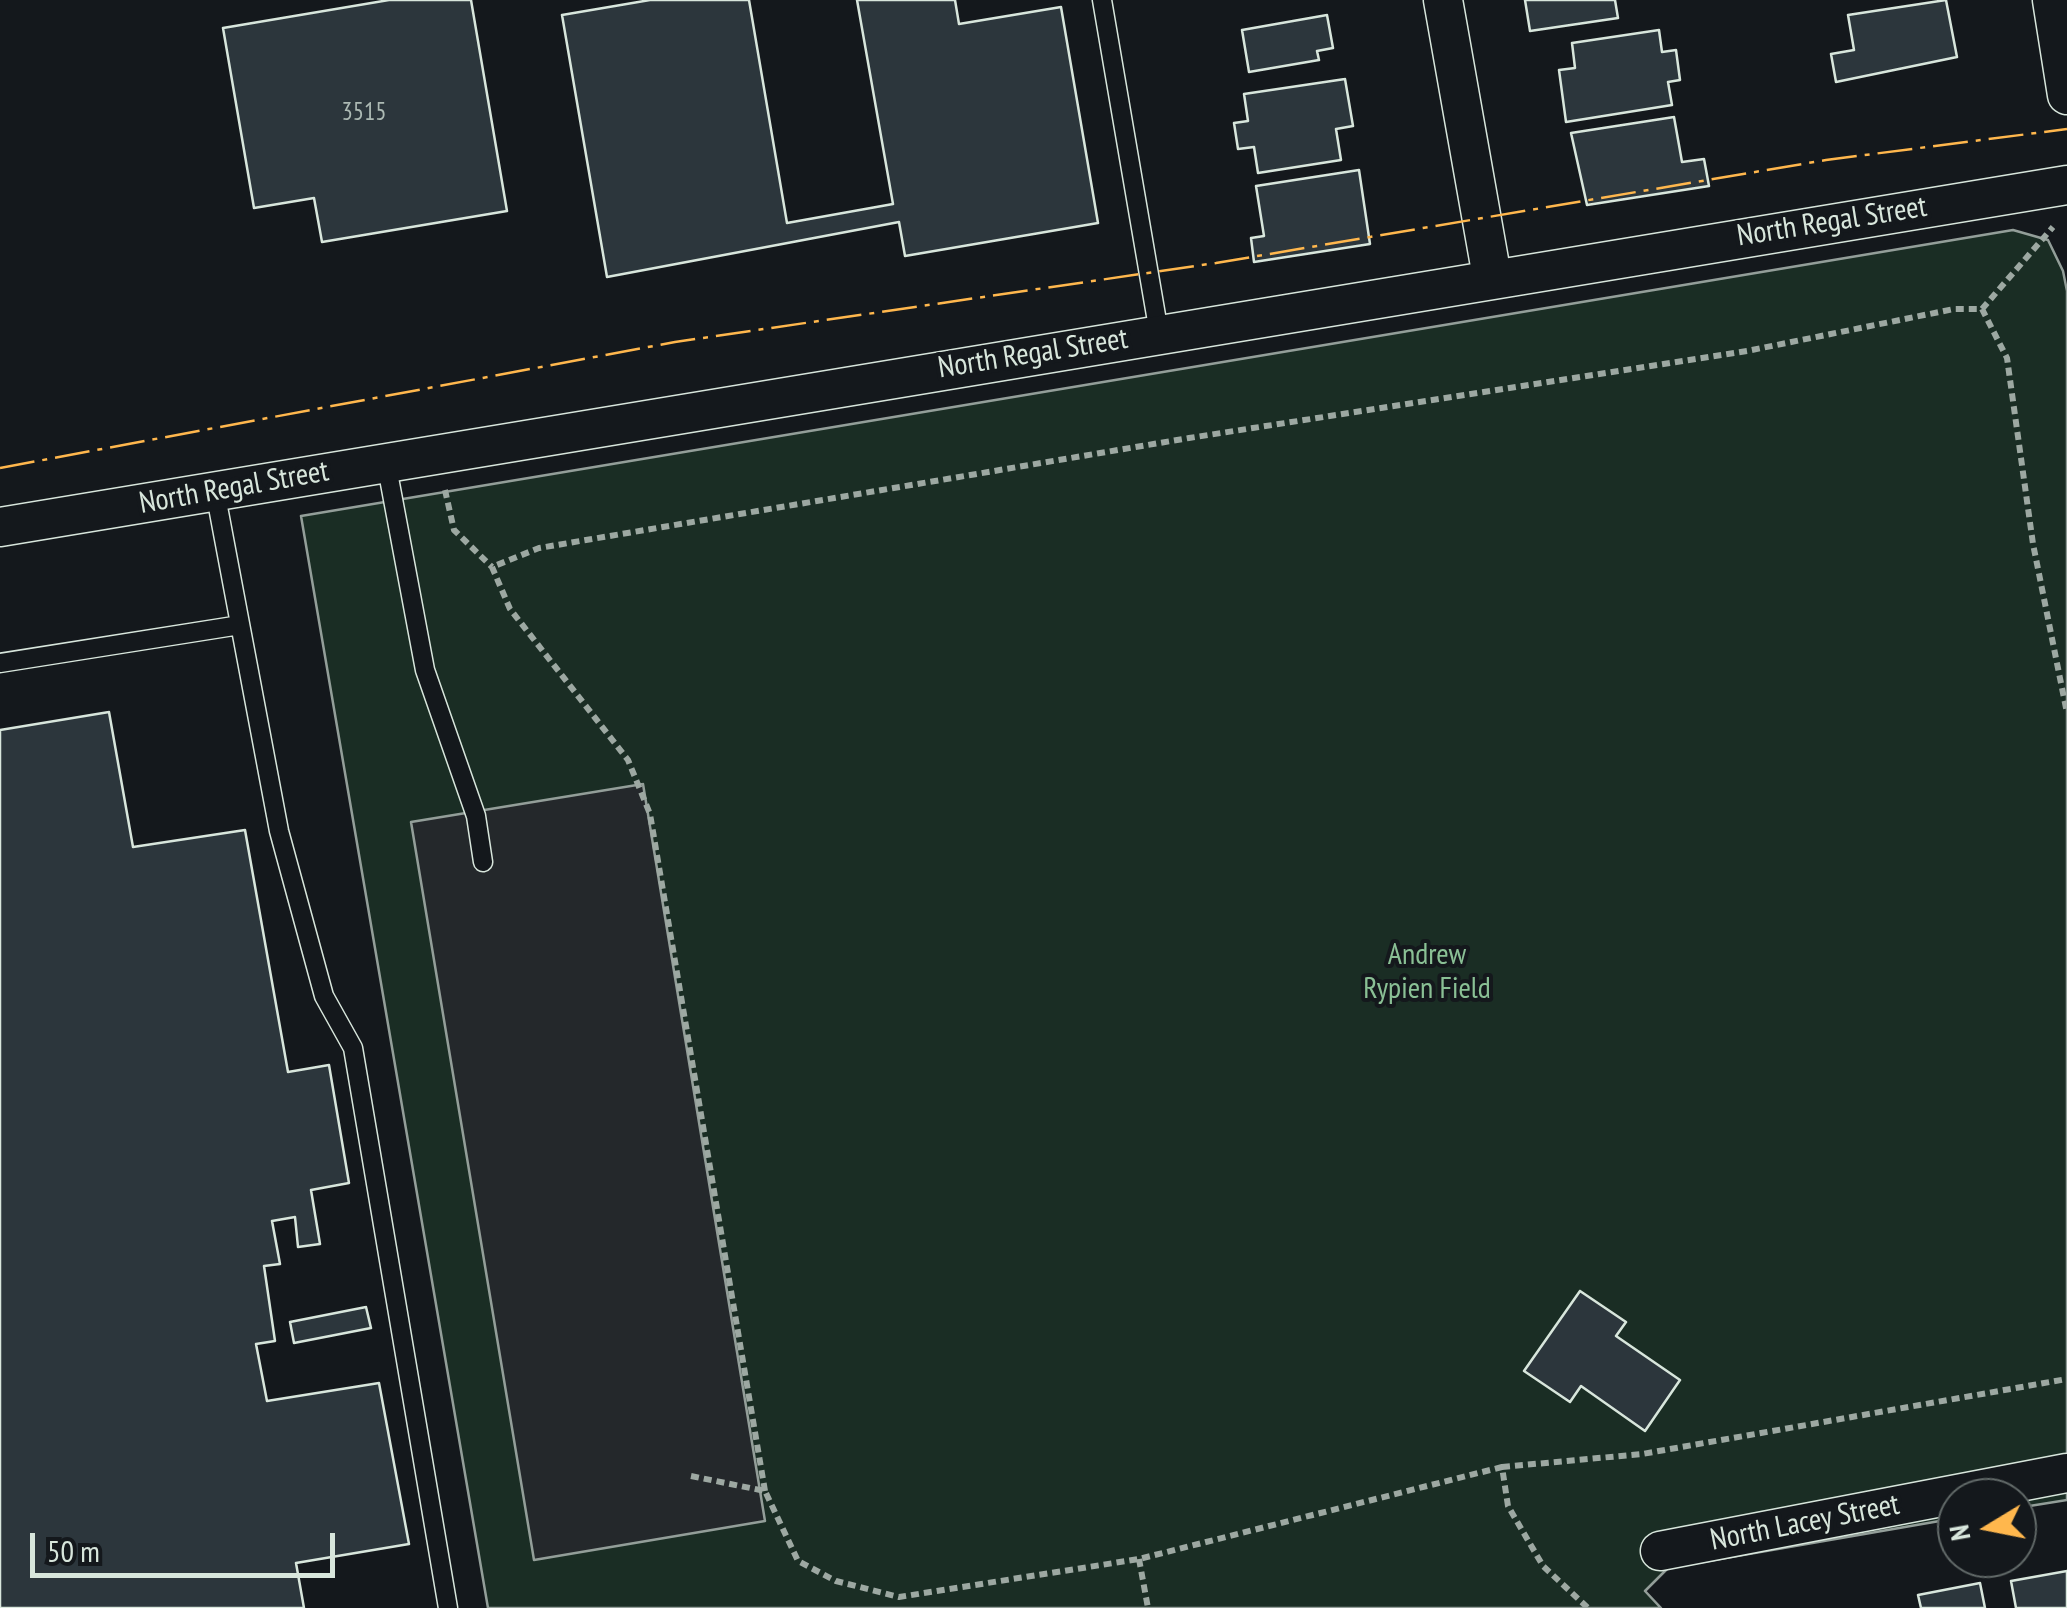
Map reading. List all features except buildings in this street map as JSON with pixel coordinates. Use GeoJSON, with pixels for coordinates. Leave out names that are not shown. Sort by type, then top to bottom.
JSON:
{"type":"FeatureCollection","features":[{"type":"Feature","properties":{"kind":"street"},"geometry":{"type":"LineString","coordinates":[[1443,0],[1492,277]]}},
{"type":"Feature","properties":{"kind":"street"},"geometry":{"type":"LineString","coordinates":[[2052,0],[2067,95]]}},
{"type":"Feature","properties":{"kind":"street","name":"North Regal Street"},"geometry":{"type":"LineString","coordinates":[[0,527],[1492,277],[2063,201]]}},
{"type":"Feature","properties":{"kind":"street","name":"North Lacey Street"},"geometry":{"type":"LineString","coordinates":[[1660,1551],[2067,1473]]}},
{"type":"Feature","properties":{"kind":"lane"},"geometry":{"type":"LineString","coordinates":[[1102,0],[1159,333]]}},
{"type":"Feature","properties":{"kind":"lane"},"geometry":{"type":"LineString","coordinates":[[386,462],[425,670],[476,816],[483,862]]}},
{"type":"Feature","properties":{"kind":"lane"},"geometry":{"type":"LineString","coordinates":[[215,491],[279,830],[324,996],[354,1048],[448,1608]]}},
{"type":"Feature","properties":{"kind":"lane"},"geometry":{"type":"LineString","coordinates":[[0,663],[240,625]]}},
{"type":"Feature","properties":{"kind":"path"},"geometry":{"type":"LineString","coordinates":[[492,567],[539,548],[1171,441],[1746,351],[1954,310],[1982,309],[2041,245],[2063,201]]}},
{"type":"Feature","properties":{"kind":"path"},"geometry":{"type":"LineString","coordinates":[[1982,309],[2007,358],[2033,544],[2067,713]]}},
{"type":"Feature","properties":{"kind":"path"},"geometry":{"type":"LineString","coordinates":[[437,454],[454,530],[492,567],[510,609],[628,760],[650,814],[765,1491],[798,1561],[836,1581],[899,1597],[1139,1559],[1502,1467],[1642,1454],[2067,1379]]}},
{"type":"Feature","properties":{"kind":"path"},"geometry":{"type":"LineString","coordinates":[[1502,1467],[1508,1506],[1543,1566],[1588,1608]]}},
{"type":"Feature","properties":{"kind":"path"},"geometry":{"type":"LineString","coordinates":[[691,1476],[765,1491]]}},
{"type":"Feature","properties":{"kind":"path"},"geometry":{"type":"LineString","coordinates":[[1139,1559],[1148,1608]]}},
{"type":"Feature","properties":{"kind":"green space","name":"Andrew Rypien Field"},"geometry":{"type":"Polygon","coordinates":[[[2013,230],[2048,240],[2063,271],[2067,291],[2067,1500],[2037,1505],[2037,1478],[1937,1478],[1937,1521],[1668,1568],[1645,1591],[1661,1608],[488,1608],[301,516],[2013,230]]]}},
{"type":"Feature","properties":{"kind":"shaded area"},"geometry":{"type":"Polygon","coordinates":[[[643,784],[765,1521],[534,1560],[411,822],[643,784]]]}},
{"type":"Feature","properties":{"kind":"power"},"geometry":{"type":"LineString","coordinates":[[0,468],[675,342],[1216,263],[1826,160],[2067,129]]}}]}
